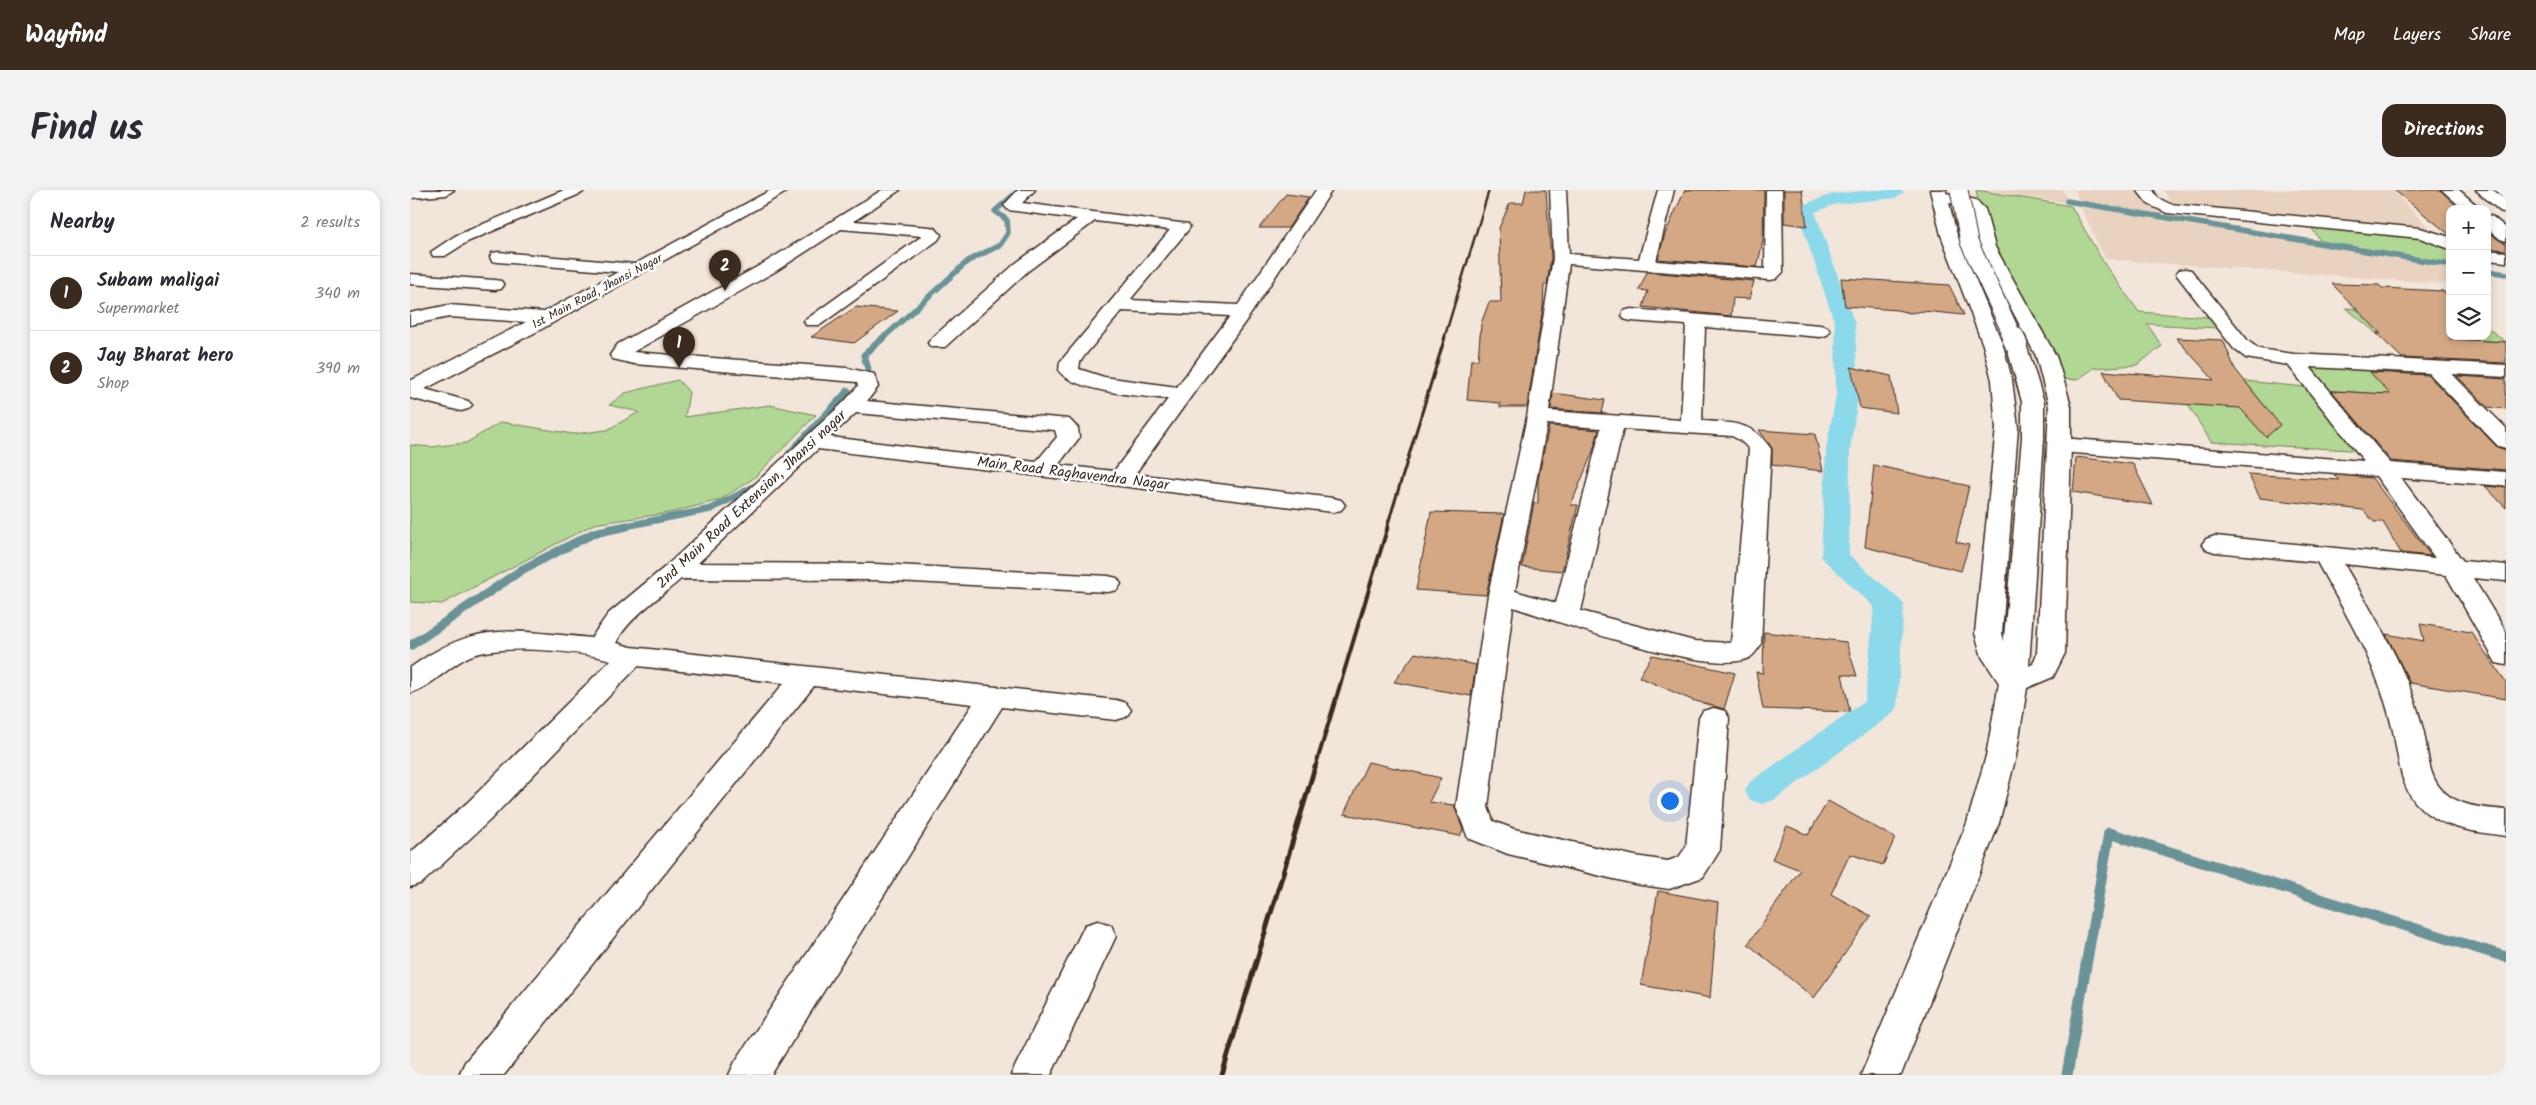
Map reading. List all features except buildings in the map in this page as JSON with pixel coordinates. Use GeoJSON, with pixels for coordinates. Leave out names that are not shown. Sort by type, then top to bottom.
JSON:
{"type":"FeatureCollection","features":[{"type":"Feature","properties":{"kind":"main road"},"geometry":{"type":"LineString","coordinates":[[410,193],[439,190]]}},
{"type":"Feature","properties":{"kind":"main road"},"geometry":{"type":"LineString","coordinates":[[439,252],[461,239],[577,190]]}},
{"type":"Feature","properties":{"kind":"main road","name":"1st Main Road, Jhansi Nagar"},"geometry":{"type":"LineString","coordinates":[[410,391],[782,190]]}},
{"type":"Feature","properties":{"kind":"main road"},"geometry":{"type":"LineString","coordinates":[[838,224],[892,190]]}},
{"type":"Feature","properties":{"kind":"main road"},"geometry":{"type":"LineString","coordinates":[[1027,190],[1012,205],[1013,207],[1182,227],[1078,351],[1070,362],[1069,371],[1074,376],[1108,384],[1182,394]]}},
{"type":"Feature","properties":{"kind":"main road"},"geometry":{"type":"LineString","coordinates":[[1120,479],[1243,311],[1324,190]]}},
{"type":"Feature","properties":{"kind":"main road"},"geometry":{"type":"LineString","coordinates":[[1558,190],[1557,203],[1561,258],[1538,417],[1500,595],[1472,807],[1480,828],[1508,841],[1635,870],[1669,875],[1692,868],[1703,850],[1714,718]]}},
{"type":"Feature","properties":{"kind":"main road"},"geometry":{"type":"LineString","coordinates":[[1646,265],[1666,190]]}},
{"type":"Feature","properties":{"kind":"main road"},"geometry":{"type":"LineString","coordinates":[[1561,258],[1770,275],[1774,272],[1774,190]]}},
{"type":"Feature","properties":{"kind":"main road"},"geometry":{"type":"LineString","coordinates":[[2146,190],[2153,201],[2167,208],[2420,234],[2434,236],[2446,242]]}},
{"type":"Feature","properties":{"kind":"main road"},"geometry":{"type":"LineString","coordinates":[[2450,190],[2468,205]]}},
{"type":"Feature","properties":{"kind":"main road"},"geometry":{"type":"LineString","coordinates":[[2484,190],[2506,208]]}},
{"type":"Feature","properties":{"kind":"main road"},"geometry":{"type":"LineString","coordinates":[[1946,192],[1949,234],[1993,345],[2002,380],[2007,428],[1991,611],[1987,628],[1988,642],[1994,657],[2014,682]]}},
{"type":"Feature","properties":{"kind":"main road"},"geometry":{"type":"LineString","coordinates":[[1946,192],[1971,203],[1977,208],[1987,247],[2046,356],[2060,406],[2060,445],[2048,667],[2041,673],[2014,682]]}},
{"type":"Feature","properties":{"kind":"main road"},"geometry":{"type":"LineString","coordinates":[[1881,1075],[1983,823],[2001,756],[2014,682],[2033,438],[2033,402],[2028,379],[2016,344],[1946,192]]}},
{"type":"Feature","properties":{"kind":"main road"},"geometry":{"type":"LineString","coordinates":[[938,343],[1022,267],[1091,217]]}},
{"type":"Feature","properties":{"kind":"main road"},"geometry":{"type":"LineString","coordinates":[[2491,223],[2506,236]]}},
{"type":"Feature","properties":{"kind":"main road"},"geometry":{"type":"LineString","coordinates":[[812,321],[932,238],[933,235],[930,232],[838,224]]}},
{"type":"Feature","properties":{"kind":"main road","name":"2nd Main Road Extension, Jhansi nagar"},"geometry":{"type":"LineString","coordinates":[[410,873],[479,811],[617,652],[606,634],[618,620],[675,571],[851,406],[868,387],[867,378],[847,374],[634,358],[620,355],[624,348],[770,267],[838,224]]}},
{"type":"Feature","properties":{"kind":"main road"},"geometry":{"type":"LineString","coordinates":[[2491,255],[2506,257]]}},
{"type":"Feature","properties":{"kind":"main road"},"geometry":{"type":"LineString","coordinates":[[498,257],[638,269]]}},
{"type":"Feature","properties":{"kind":"main road"},"geometry":{"type":"LineString","coordinates":[[2185,274],[2241,345],[2253,354],[2294,360],[2506,371]]}},
{"type":"Feature","properties":{"kind":"main road"},"geometry":{"type":"LineString","coordinates":[[410,279],[495,285]]}},
{"type":"Feature","properties":{"kind":"main road"},"geometry":{"type":"LineString","coordinates":[[1976,304],[2020,306]]}},
{"type":"Feature","properties":{"kind":"main road"},"geometry":{"type":"LineString","coordinates":[[1118,305],[1243,311]]}},
{"type":"Feature","properties":{"kind":"main road"},"geometry":{"type":"LineString","coordinates":[[410,319],[449,310],[547,318]]}},
{"type":"Feature","properties":{"kind":"main road"},"geometry":{"type":"LineString","coordinates":[[1631,316],[1820,331]]}},
{"type":"Feature","properties":{"kind":"main road"},"geometry":{"type":"LineString","coordinates":[[1691,426],[1696,321]]}},
{"type":"Feature","properties":{"kind":"main road"},"geometry":{"type":"LineString","coordinates":[[2294,360],[2384,470],[2455,568],[2506,656]]}},
{"type":"Feature","properties":{"kind":"main road"},"geometry":{"type":"LineString","coordinates":[[2433,366],[2506,441]]}},
{"type":"Feature","properties":{"kind":"main road"},"geometry":{"type":"LineString","coordinates":[[410,391],[461,405]]}},
{"type":"Feature","properties":{"kind":"main road"},"geometry":{"type":"LineString","coordinates":[[851,406],[1061,424],[1067,428],[1068,438],[1042,469]]}},
{"type":"Feature","properties":{"kind":"main road"},"geometry":{"type":"LineString","coordinates":[[1500,595],[1657,641],[1714,653],[1738,652],[1747,644],[1760,449],[1753,438],[1746,433],[1691,426],[1538,417]]}},
{"type":"Feature","properties":{"kind":"main road"},"geometry":{"type":"LineString","coordinates":[[1567,614],[1614,421]]}},
{"type":"Feature","properties":{"kind":"main road","name":"Main Road Raghavendra Nagar"},"geometry":{"type":"LineString","coordinates":[[813,442],[1333,505]]}},
{"type":"Feature","properties":{"kind":"main road"},"geometry":{"type":"LineString","coordinates":[[2060,445],[2506,479]]}},
{"type":"Feature","properties":{"kind":"main road"},"geometry":{"type":"LineString","coordinates":[[2215,544],[2506,573]]}},
{"type":"Feature","properties":{"kind":"main road"},"geometry":{"type":"LineString","coordinates":[[2326,555],[2386,667],[2408,729],[2420,784],[2431,799],[2451,812],[2473,819],[2506,823]]}},
{"type":"Feature","properties":{"kind":"main road"},"geometry":{"type":"LineString","coordinates":[[675,571],[876,572],[1108,584]]}},
{"type":"Feature","properties":{"kind":"main road"},"geometry":{"type":"LineString","coordinates":[[410,683],[427,669],[456,651],[481,642],[502,640],[1116,710]]}},
{"type":"Feature","properties":{"kind":"main road"},"geometry":{"type":"LineString","coordinates":[[479,1075],[806,676]]}},
{"type":"Feature","properties":{"kind":"main road"},"geometry":{"type":"LineString","coordinates":[[749,1075],[994,696]]}},
{"type":"Feature","properties":{"kind":"main road"},"geometry":{"type":"LineString","coordinates":[[1030,1075],[1098,936]]}},
{"type":"Feature","properties":{"kind":"shaded area"},"geometry":{"type":"Polygon","coordinates":[[[1989,190],[2063,190],[2069,203],[1990,192],[1989,190]]]}},
{"type":"Feature","properties":{"kind":"shaded area"},"geometry":{"type":"Polygon","coordinates":[[[2075,190],[2145,190],[2163,214],[2080,202],[2075,190]]]}},
{"type":"Feature","properties":{"kind":"shaded area"},"geometry":{"type":"Polygon","coordinates":[[[2163,190],[2392,190],[2432,231],[2174,207],[2163,190]]]}},
{"type":"Feature","properties":{"kind":"shaded area"},"geometry":{"type":"Polygon","coordinates":[[[2079,203],[2446,267],[2446,284],[2105,259],[2079,203]]]}},
{"type":"Feature","properties":{"kind":"green space"},"geometry":{"type":"Polygon","coordinates":[[[1976,190],[2071,206],[2105,265],[2139,312],[2208,317],[2217,328],[2147,324],[2162,346],[2137,365],[2094,368],[2077,380],[2059,379],[1987,247],[1976,190]]]}},
{"type":"Feature","properties":{"kind":"green space"},"geometry":{"type":"Polygon","coordinates":[[[2309,224],[2396,232],[2446,244],[2446,262],[2321,242],[2309,224]]]}},
{"type":"Feature","properties":{"kind":"green space"},"geometry":{"type":"Polygon","coordinates":[[[2346,308],[2416,314],[2446,333],[2446,338],[2376,333],[2346,308]]]}},
{"type":"Feature","properties":{"kind":"green space"},"geometry":{"type":"Polygon","coordinates":[[[2491,330],[2506,342],[2477,340],[2491,340],[2491,330]]]}},
{"type":"Feature","properties":{"kind":"green space"},"geometry":{"type":"Polygon","coordinates":[[[2297,360],[2435,368],[2506,443],[2506,479],[2472,477],[2455,459],[2500,442],[2433,439],[2424,429],[2490,434],[2470,412],[2403,408],[2394,395],[2325,390],[2297,360]]]}},
{"type":"Feature","properties":{"kind":"green space"},"geometry":{"type":"Polygon","coordinates":[[[2287,362],[2368,451],[2211,442],[2187,403],[2267,409],[2245,381],[2304,387],[2287,362]]]}},
{"type":"Feature","properties":{"kind":"green space"},"geometry":{"type":"Polygon","coordinates":[[[678,380],[689,392],[685,417],[770,405],[816,415],[754,478],[720,500],[669,513],[594,524],[442,604],[410,602],[410,445],[430,447],[466,443],[501,422],[573,434],[607,430],[639,412],[609,405],[625,393],[678,380]]]}},
{"type":"Feature","properties":{"kind":"waterway"},"geometry":{"type":"LineString","coordinates":[[882,339],[968,261],[1000,245],[1008,233],[1007,220],[995,211],[1017,192]]}},
{"type":"Feature","properties":{"kind":"waterway"},"geometry":{"type":"LineString","coordinates":[[1762,791],[1881,706],[1889,605],[1835,557],[1838,450],[1847,396],[1845,324],[1806,210],[1833,199],[1895,193]]}},
{"type":"Feature","properties":{"kind":"waterway"},"geometry":{"type":"LineString","coordinates":[[2067,201],[2446,264]]}},
{"type":"Feature","properties":{"kind":"waterway"},"geometry":{"type":"LineString","coordinates":[[2491,272],[2506,274]]}},
{"type":"Feature","properties":{"kind":"waterway"},"geometry":{"type":"LineString","coordinates":[[868,369],[864,355],[884,337]]}},
{"type":"Feature","properties":{"kind":"waterway"},"geometry":{"type":"LineString","coordinates":[[789,454],[848,391]]}},
{"type":"Feature","properties":{"kind":"waterway"},"geometry":{"type":"LineString","coordinates":[[621,527],[711,509],[759,484]]}},
{"type":"Feature","properties":{"kind":"waterway"},"geometry":{"type":"LineString","coordinates":[[410,646],[523,569],[594,533],[627,526]]}},
{"type":"Feature","properties":{"kind":"waterway"},"geometry":{"type":"LineString","coordinates":[[2067,1075],[2109,833],[2506,957]]}},
{"type":"Feature","properties":{"kind":"railway"},"geometry":{"type":"LineString","coordinates":[[1444,339],[1489,190]]}},
{"type":"Feature","properties":{"kind":"railway"},"geometry":{"type":"LineString","coordinates":[[1387,527],[1445,337]]}},
{"type":"Feature","properties":{"kind":"railway"},"geometry":{"type":"LineString","coordinates":[[1315,768],[1388,526]]}},
{"type":"Feature","properties":{"kind":"railway"},"geometry":{"type":"LineString","coordinates":[[1222,1075],[1315,767]]}},
{"type":"Feature","properties":{"kind":"place","name":"Jay Bharat hero"},"geometry":{"type":"Point","coordinates":[725,291]}},
{"type":"Feature","properties":{"kind":"place","name":"Subam maligai"},"geometry":{"type":"Point","coordinates":[679,368]}}]}
